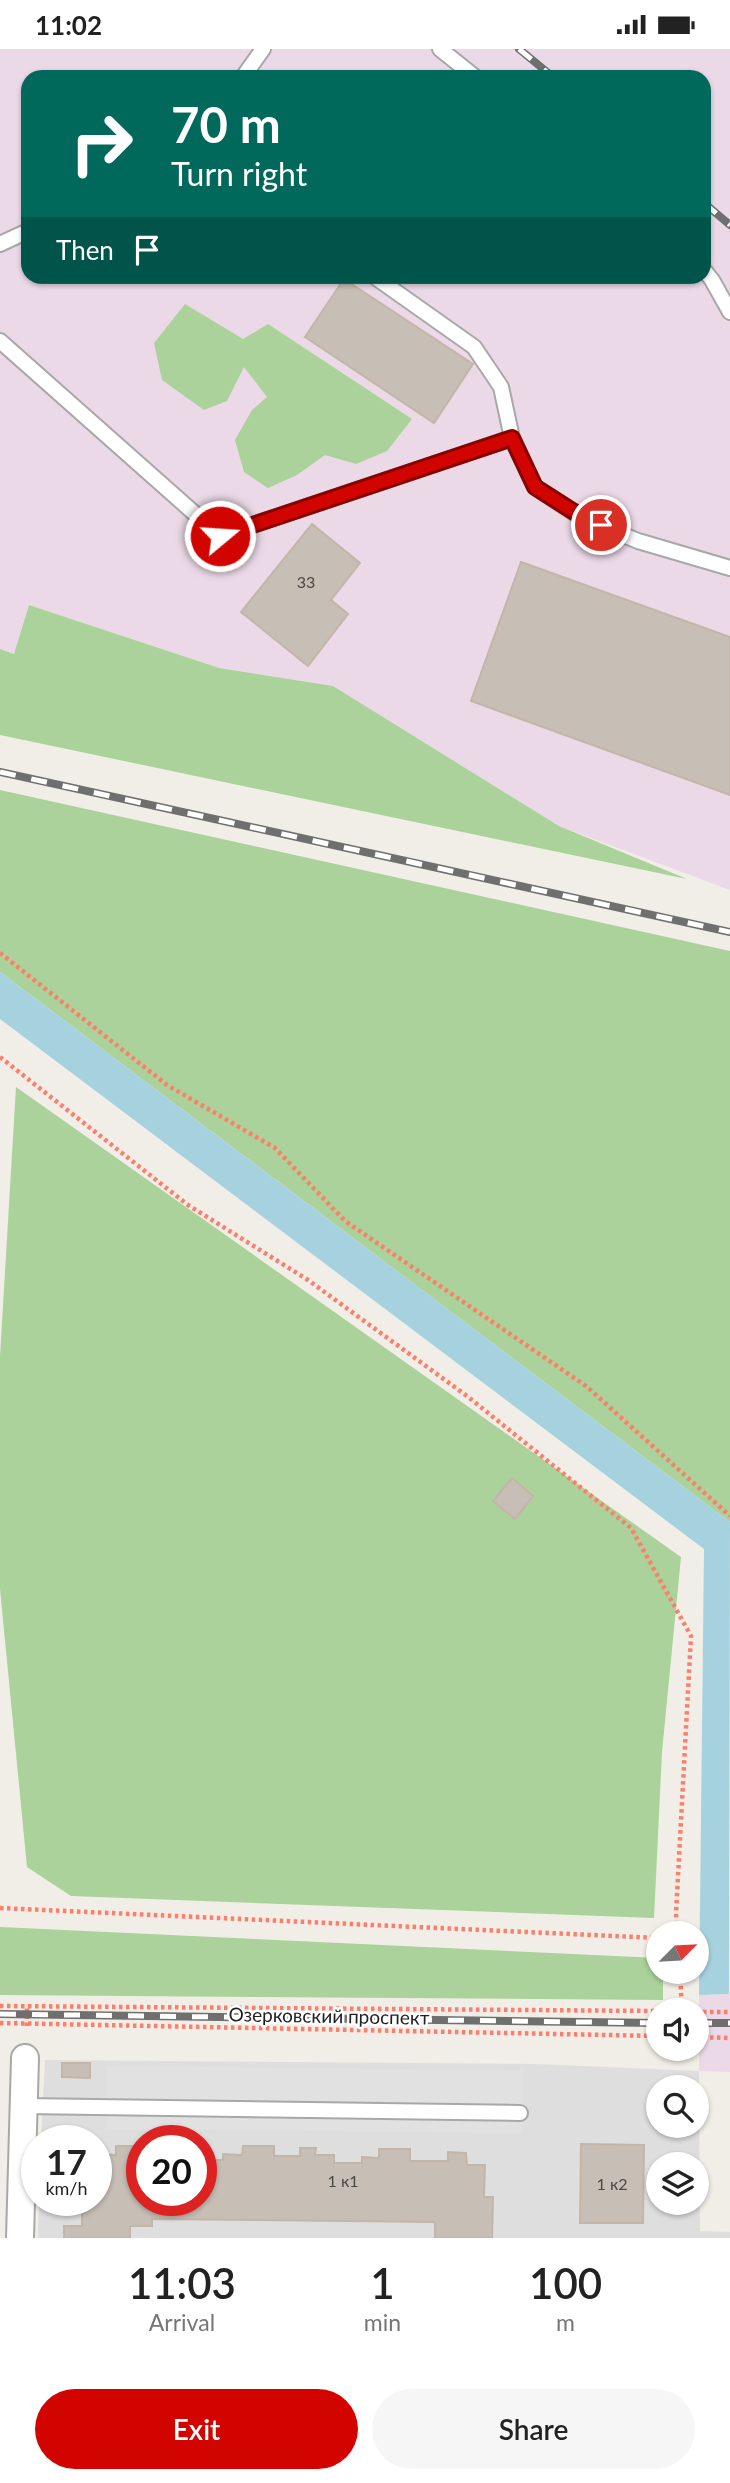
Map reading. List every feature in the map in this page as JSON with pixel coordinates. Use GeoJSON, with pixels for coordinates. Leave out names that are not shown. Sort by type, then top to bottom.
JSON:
{"type":"FeatureCollection","features":[{"type":"Feature","properties":{"kind":"street"},"geometry":{"type":"LineString","coordinates":[[20,2238],[25,2058]]}},
{"type":"Feature","properties":{"kind":"lane"},"geometry":{"type":"LineString","coordinates":[[248,70],[263,49]]}},
{"type":"Feature","properties":{"kind":"lane"},"geometry":{"type":"LineString","coordinates":[[440,49],[466,70]]}},
{"type":"Feature","properties":{"kind":"lane"},"geometry":{"type":"LineString","coordinates":[[0,244],[21,234]]}},
{"type":"Feature","properties":{"kind":"lane"},"geometry":{"type":"LineString","coordinates":[[711,279],[730,311]]}},
{"type":"Feature","properties":{"kind":"lane"},"geometry":{"type":"LineString","coordinates":[[385,284],[474,347],[501,387],[512,438],[535,487],[582,517],[638,541],[730,568]]}},
{"type":"Feature","properties":{"kind":"lane"},"geometry":{"type":"LineString","coordinates":[[0,341],[220,536],[512,438]]}},
{"type":"Feature","properties":{"kind":"lane"},"geometry":{"type":"LineString","coordinates":[[24,2106],[520,2113]]}},
{"type":"Feature","properties":{"kind":"path"},"geometry":{"type":"LineString","coordinates":[[0,953],[167,1085],[275,1148],[345,1221],[586,1386],[730,1516]]}},
{"type":"Feature","properties":{"kind":"path"},"geometry":{"type":"LineString","coordinates":[[0,1057],[188,1205],[309,1280],[467,1396],[631,1528],[691,1636],[676,1921]]}},
{"type":"Feature","properties":{"kind":"path"},"geometry":{"type":"LineString","coordinates":[[0,1907],[646,1937]]}},
{"type":"Feature","properties":{"kind":"path"},"geometry":{"type":"LineString","coordinates":[[0,2006],[646,2011]]}},
{"type":"Feature","properties":{"kind":"path"},"geometry":{"type":"LineString","coordinates":[[709,2012],[730,2012]]}},
{"type":"Feature","properties":{"kind":"path","name":"Озерковский проспект"},"geometry":{"type":"LineString","coordinates":[[0,2024],[646,2036]]}},
{"type":"Feature","properties":{"kind":"path"},"geometry":{"type":"LineString","coordinates":[[709,2037],[730,2038]]}},
{"type":"Feature","properties":{"kind":"shaded area"},"geometry":{"type":"Polygon","coordinates":[[[0,49],[730,49],[730,890],[559,826],[333,686],[219,668],[29,605],[14,654],[0,649],[0,49]]]}},
{"type":"Feature","properties":{"kind":"shaded area"},"geometry":{"type":"Polygon","coordinates":[[[730,1994],[730,2072],[699,2071],[699,2061],[709,2061],[709,1998],[699,1998],[699,1995],[730,1994]]]}},
{"type":"Feature","properties":{"kind":"shaded area"},"geometry":{"type":"Polygon","coordinates":[[[45,2060],[537,2064],[699,2071],[699,2075],[646,2075],[646,2138],[699,2138],[700,2152],[646,2152],[646,2215],[700,2215],[700,2231],[730,2232],[730,2238],[38,2238],[39,2216],[112,2216],[112,2125],[42,2125],[45,2060]]]}},
{"type":"Feature","properties":{"kind":"shaded area"},"geometry":{"type":"Polygon","coordinates":[[[107,2066],[523,2070],[522,2133],[217,2130],[217,2125],[126,2125],[126,2129],[112,2129],[112,2125],[107,2125],[107,2066]]]}},
{"type":"Feature","properties":{"kind":"green space"},"geometry":{"type":"Polygon","coordinates":[[[185,304],[243,339],[268,324],[412,419],[387,451],[356,464],[325,455],[297,475],[268,488],[244,472],[235,440],[252,410],[267,397],[244,367],[227,401],[204,410],[162,380],[154,343],[185,304]]]}},
{"type":"Feature","properties":{"kind":"green space"},"geometry":{"type":"Polygon","coordinates":[[[29,605],[219,668],[333,686],[559,826],[687,879],[0,735],[0,649],[14,654],[29,605]]]}},
{"type":"Feature","properties":{"kind":"green space"},"geometry":{"type":"Polygon","coordinates":[[[0,790],[730,951],[730,1522],[0,972],[0,790]]]}},
{"type":"Feature","properties":{"kind":"green space"},"geometry":{"type":"Polygon","coordinates":[[[16,1087],[681,1557],[662,1752],[654,1918],[71,1896],[27,1867],[0,1589],[0,1356],[16,1087]]]}},
{"type":"Feature","properties":{"kind":"green space"},"geometry":{"type":"Polygon","coordinates":[[[0,1927],[646,1957],[646,1985],[663,1985],[663,1998],[646,2000],[0,1995],[0,1927]]]}},
{"type":"Feature","properties":{"kind":"water"},"geometry":{"type":"Polygon","coordinates":[[[0,972],[730,1522],[729,1994],[699,1995],[699,1985],[709,1985],[709,1921],[700,1921],[704,1549],[0,1019],[0,972]]]}},
{"type":"Feature","properties":{"kind":"building"},"geometry":{"type":"Polygon","coordinates":[[[341,284],[352,284],[473,364],[434,423],[305,337],[341,284]]]}},
{"type":"Feature","properties":{"kind":"building"},"geometry":{"type":"Polygon","coordinates":[[[312,524],[360,563],[331,600],[348,614],[308,666],[241,612],[312,524]]]}},
{"type":"Feature","properties":{"kind":"building"},"geometry":{"type":"Polygon","coordinates":[[[521,562],[730,637],[730,795],[471,701],[521,562]]]}},
{"type":"Feature","properties":{"kind":"building"},"geometry":{"type":"Polygon","coordinates":[[[512,1478],[533,1496],[515,1519],[493,1501],[512,1478]]]}},
{"type":"Feature","properties":{"kind":"building"},"geometry":{"type":"Polygon","coordinates":[[[62,2063],[90,2063],[90,2078],[62,2077],[62,2063]]]}},
{"type":"Feature","properties":{"kind":"building"},"geometry":{"type":"Polygon","coordinates":[[[581,2144],[644,2145],[643,2223],[580,2223],[581,2144]]]}},
{"type":"Feature","properties":{"kind":"building"},"geometry":{"type":"Polygon","coordinates":[[[116,2146],[126,2146],[126,2216],[217,2216],[217,2160],[223,2160],[223,2154],[242,2155],[243,2146],[274,2146],[274,2156],[300,2156],[300,2148],[316,2148],[315,2155],[334,2155],[334,2163],[362,2163],[362,2157],[379,2158],[379,2149],[410,2149],[410,2161],[448,2161],[448,2152],[466,2153],[467,2165],[485,2165],[484,2197],[493,2197],[492,2238],[435,2238],[435,2222],[152,2219],[152,2226],[130,2226],[130,2238],[64,2238],[64,2226],[82,2226],[82,2216],[112,2216],[112,2155],[116,2155],[116,2146]]]}},
{"type":"Feature","properties":{"kind":"railway"},"geometry":{"type":"LineString","coordinates":[[519,49],[544,70]]}},
{"type":"Feature","properties":{"kind":"railway"},"geometry":{"type":"LineString","coordinates":[[711,209],[730,225]]}},
{"type":"Feature","properties":{"kind":"railway"},"geometry":{"type":"LineString","coordinates":[[0,772],[730,932]]}},
{"type":"Feature","properties":{"kind":"railway"},"geometry":{"type":"LineString","coordinates":[[0,2014],[646,2023]]}},
{"type":"Feature","properties":{"kind":"railway"},"geometry":{"type":"LineString","coordinates":[[709,2023],[730,2023]]}},
{"type":"Feature","properties":{"kind":"route"},"geometry":{"type":"LineString","coordinates":[[220,536],[512,438],[535,487],[582,517],[601,525]]}}]}
